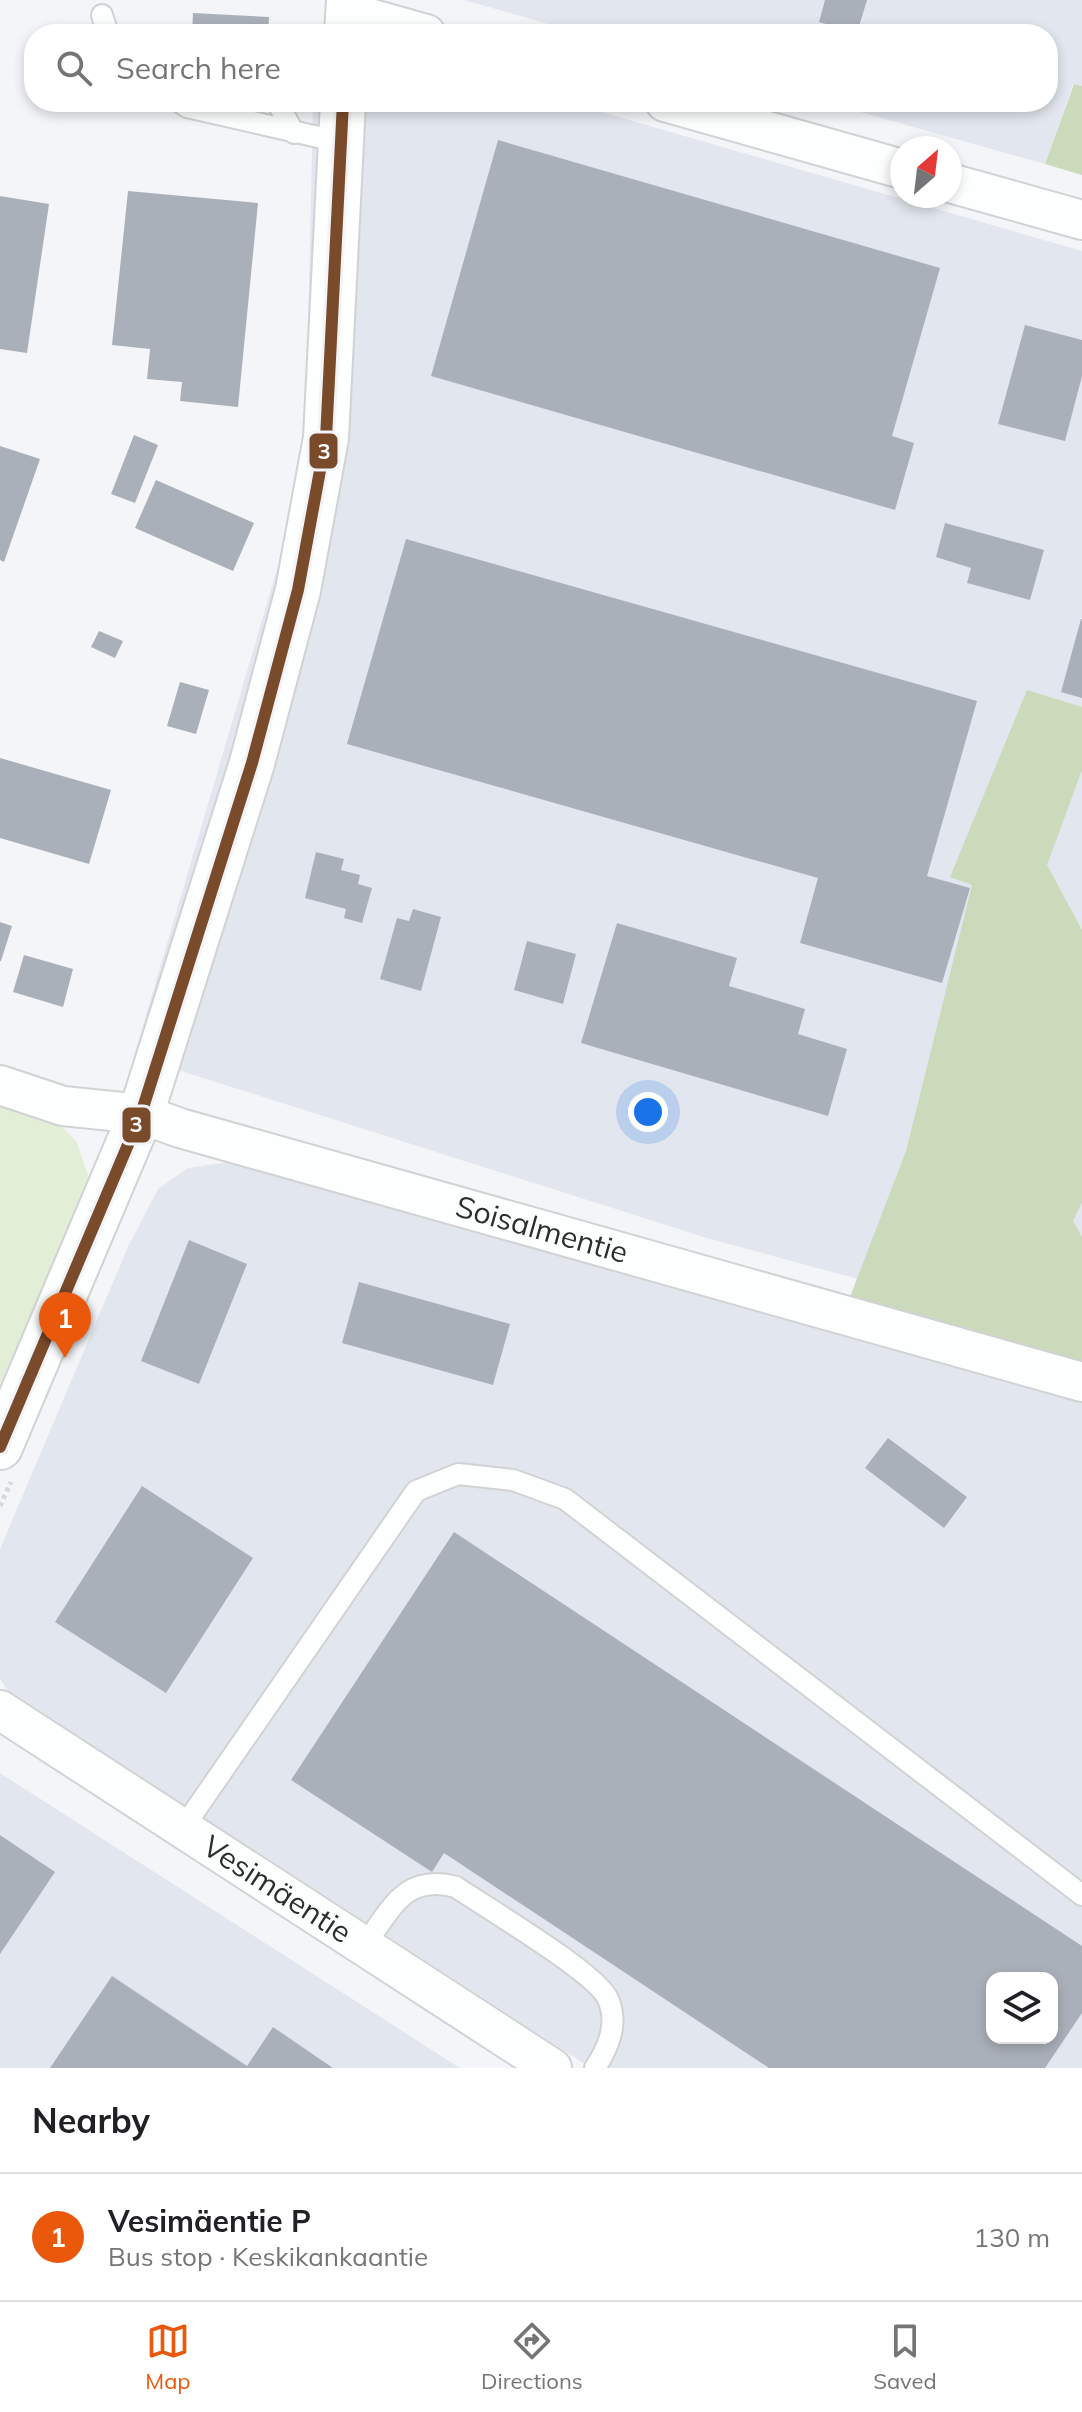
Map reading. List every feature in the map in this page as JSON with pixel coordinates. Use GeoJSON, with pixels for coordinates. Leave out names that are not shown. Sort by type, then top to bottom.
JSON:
{"type":"FeatureCollection","features":[{"type":"Feature","properties":{"kind":"street"},"geometry":{"type":"LineString","coordinates":[[348,15],[385,24]]}},
{"type":"Feature","properties":{"kind":"street"},"geometry":{"type":"LineString","coordinates":[[700,112],[890,166]]}},
{"type":"Feature","properties":{"kind":"street"},"geometry":{"type":"LineString","coordinates":[[0,1447],[141,1114],[252,763],[298,590],[326,438],[342,122]]}},
{"type":"Feature","properties":{"kind":"street"},"geometry":{"type":"LineString","coordinates":[[962,186],[1082,220]]}},
{"type":"Feature","properties":{"kind":"street","name":"Soisalmentie"},"geometry":{"type":"LineString","coordinates":[[0,1085],[63,1106],[141,1114],[180,1128],[1082,1382]]}},
{"type":"Feature","properties":{"kind":"street","name":"Vesimäentie"},"geometry":{"type":"LineString","coordinates":[[0,1710],[552,2068]]}},
{"type":"Feature","properties":{"kind":"lane"},"geometry":{"type":"LineString","coordinates":[[208,112],[294,133],[342,122]]}},
{"type":"Feature","properties":{"kind":"lane"},"geometry":{"type":"LineString","coordinates":[[282,112],[294,133]]}},
{"type":"Feature","properties":{"kind":"lane"},"geometry":{"type":"LineString","coordinates":[[183,1828],[416,1491],[458,1474],[513,1480],[565,1499],[1082,1895]]}},
{"type":"Feature","properties":{"kind":"lane"},"geometry":{"type":"LineString","coordinates":[[364,1946],[400,1897],[415,1886],[435,1881],[456,1887],[591,1978],[608,1999],[613,2027],[609,2048],[595,2068]]}},
{"type":"Feature","properties":{"kind":"shaded area"},"geometry":{"type":"Polygon","coordinates":[[[464,0],[1082,0],[1082,86],[1073,84],[1045,164],[962,141],[962,136],[946,136],[860,112],[1058,112],[1058,24],[549,24],[464,0]]]}},
{"type":"Feature","properties":{"kind":"shaded area"},"geometry":{"type":"Polygon","coordinates":[[[313,112],[602,112],[890,195],[890,208],[933,208],[1082,251],[1082,1340],[707,1238],[134,1056],[305,474],[313,112]]]}},
{"type":"Feature","properties":{"kind":"shaded area"},"geometry":{"type":"Polygon","coordinates":[[[235,1161],[1082,1398],[1082,2068],[591,2068],[7,1690],[0,1678],[0,1549],[128,1247],[158,1189],[188,1168],[235,1161]]]}},
{"type":"Feature","properties":{"kind":"shaded area"},"geometry":{"type":"Polygon","coordinates":[[[0,1773],[460,2068],[0,2068],[0,1773]]]}},
{"type":"Feature","properties":{"kind":"green space"},"geometry":{"type":"Polygon","coordinates":[[[1074,84],[1082,86],[1082,175],[1045,164],[1074,84]]]}},
{"type":"Feature","properties":{"kind":"green space"},"geometry":{"type":"Polygon","coordinates":[[[1027,690],[1082,707],[1082,770],[1047,865],[1082,930],[1082,1202],[1073,1221],[1082,1237],[1082,1361],[850,1297],[906,1151],[972,885],[950,877],[1027,690]]]}},
{"type":"Feature","properties":{"kind":"green space"},"geometry":{"type":"Polygon","coordinates":[[[0,1099],[52,1117],[76,1141],[89,1178],[0,1385],[0,1099]]]}},
{"type":"Feature","properties":{"kind":"building"},"geometry":{"type":"Polygon","coordinates":[[[825,0],[867,0],[860,24],[819,22],[825,0]]]}},
{"type":"Feature","properties":{"kind":"building"},"geometry":{"type":"Polygon","coordinates":[[[193,13],[269,17],[269,24],[192,24],[193,13]]]}},
{"type":"Feature","properties":{"kind":"building"},"geometry":{"type":"Polygon","coordinates":[[[498,140],[940,268],[892,436],[914,443],[895,510],[431,376],[498,140]]]}},
{"type":"Feature","properties":{"kind":"building"},"geometry":{"type":"Polygon","coordinates":[[[128,191],[258,203],[238,407],[180,401],[182,382],[147,379],[150,349],[112,345],[128,191]]]}},
{"type":"Feature","properties":{"kind":"building"},"geometry":{"type":"Polygon","coordinates":[[[0,196],[49,204],[27,353],[0,349],[0,196]]]}},
{"type":"Feature","properties":{"kind":"building"},"geometry":{"type":"Polygon","coordinates":[[[1025,325],[1082,340],[1082,376],[1065,441],[998,424],[1025,325]]]}},
{"type":"Feature","properties":{"kind":"building"},"geometry":{"type":"Polygon","coordinates":[[[134,435],[158,445],[135,503],[111,494],[134,435]]]}},
{"type":"Feature","properties":{"kind":"building"},"geometry":{"type":"Polygon","coordinates":[[[0,446],[40,459],[4,562],[0,560],[0,446]]]}},
{"type":"Feature","properties":{"kind":"building"},"geometry":{"type":"Polygon","coordinates":[[[156,480],[254,523],[233,571],[135,528],[156,480]]]}},
{"type":"Feature","properties":{"kind":"building"},"geometry":{"type":"Polygon","coordinates":[[[945,523],[1044,550],[1030,600],[967,583],[971,568],[936,557],[945,523]]]}},
{"type":"Feature","properties":{"kind":"building"},"geometry":{"type":"Polygon","coordinates":[[[406,539],[977,701],[927,876],[970,888],[942,983],[800,943],[818,878],[347,744],[406,539]]]}},
{"type":"Feature","properties":{"kind":"building"},"geometry":{"type":"Polygon","coordinates":[[[1082,619],[1082,698],[1061,692],[1082,619]]]}},
{"type":"Feature","properties":{"kind":"building"},"geometry":{"type":"Polygon","coordinates":[[[99,631],[123,641],[115,658],[91,647],[99,631]]]}},
{"type":"Feature","properties":{"kind":"building"},"geometry":{"type":"Polygon","coordinates":[[[180,682],[209,690],[196,734],[167,726],[180,682]]]}},
{"type":"Feature","properties":{"kind":"building"},"geometry":{"type":"Polygon","coordinates":[[[0,758],[111,790],[89,864],[0,838],[0,758]]]}},
{"type":"Feature","properties":{"kind":"building"},"geometry":{"type":"Polygon","coordinates":[[[316,852],[344,859],[341,870],[360,875],[358,884],[372,888],[362,923],[344,918],[346,909],[305,898],[316,852]]]}},
{"type":"Feature","properties":{"kind":"building"},"geometry":{"type":"Polygon","coordinates":[[[413,909],[441,917],[421,991],[380,979],[397,918],[409,921],[413,909]]]}},
{"type":"Feature","properties":{"kind":"building"},"geometry":{"type":"Polygon","coordinates":[[[0,922],[12,926],[1,961],[0,961],[0,922]]]}},
{"type":"Feature","properties":{"kind":"building"},"geometry":{"type":"Polygon","coordinates":[[[617,923],[737,958],[729,986],[805,1009],[798,1034],[847,1049],[828,1116],[581,1043],[617,923]]]}},
{"type":"Feature","properties":{"kind":"building"},"geometry":{"type":"Polygon","coordinates":[[[527,941],[576,954],[563,1004],[514,990],[527,941]]]}},
{"type":"Feature","properties":{"kind":"building"},"geometry":{"type":"Polygon","coordinates":[[[24,955],[73,969],[63,1007],[13,992],[24,955]]]}},
{"type":"Feature","properties":{"kind":"building"},"geometry":{"type":"Polygon","coordinates":[[[189,1240],[247,1264],[199,1384],[141,1361],[189,1240]]]}},
{"type":"Feature","properties":{"kind":"building"},"geometry":{"type":"Polygon","coordinates":[[[359,1282],[510,1324],[493,1385],[342,1343],[359,1282]]]}},
{"type":"Feature","properties":{"kind":"building"},"geometry":{"type":"Polygon","coordinates":[[[888,1438],[967,1497],[944,1528],[865,1468],[888,1438]]]}},
{"type":"Feature","properties":{"kind":"building"},"geometry":{"type":"Polygon","coordinates":[[[142,1486],[253,1558],[166,1693],[55,1622],[142,1486]]]}},
{"type":"Feature","properties":{"kind":"building"},"geometry":{"type":"Polygon","coordinates":[[[454,1532],[1082,1946],[1082,2013],[1045,2068],[769,2068],[444,1853],[432,1872],[291,1780],[454,1532]]]}},
{"type":"Feature","properties":{"kind":"building"},"geometry":{"type":"Polygon","coordinates":[[[0,1835],[55,1872],[0,1954],[0,1835]]]}},
{"type":"Feature","properties":{"kind":"building"},"geometry":{"type":"Polygon","coordinates":[[[112,1976],[247,2066],[273,2027],[333,2068],[50,2068],[112,1976]]]}},
{"type":"Feature","properties":{"kind":"transit line","name":"3"},"geometry":{"type":"LineString","coordinates":[[0,1447],[141,1114],[252,763],[298,590],[326,438],[342,112]]}},
{"type":"Feature","properties":{"kind":"place","name":"Vesimäentie P"},"geometry":{"type":"Point","coordinates":[65,1358]}}]}
